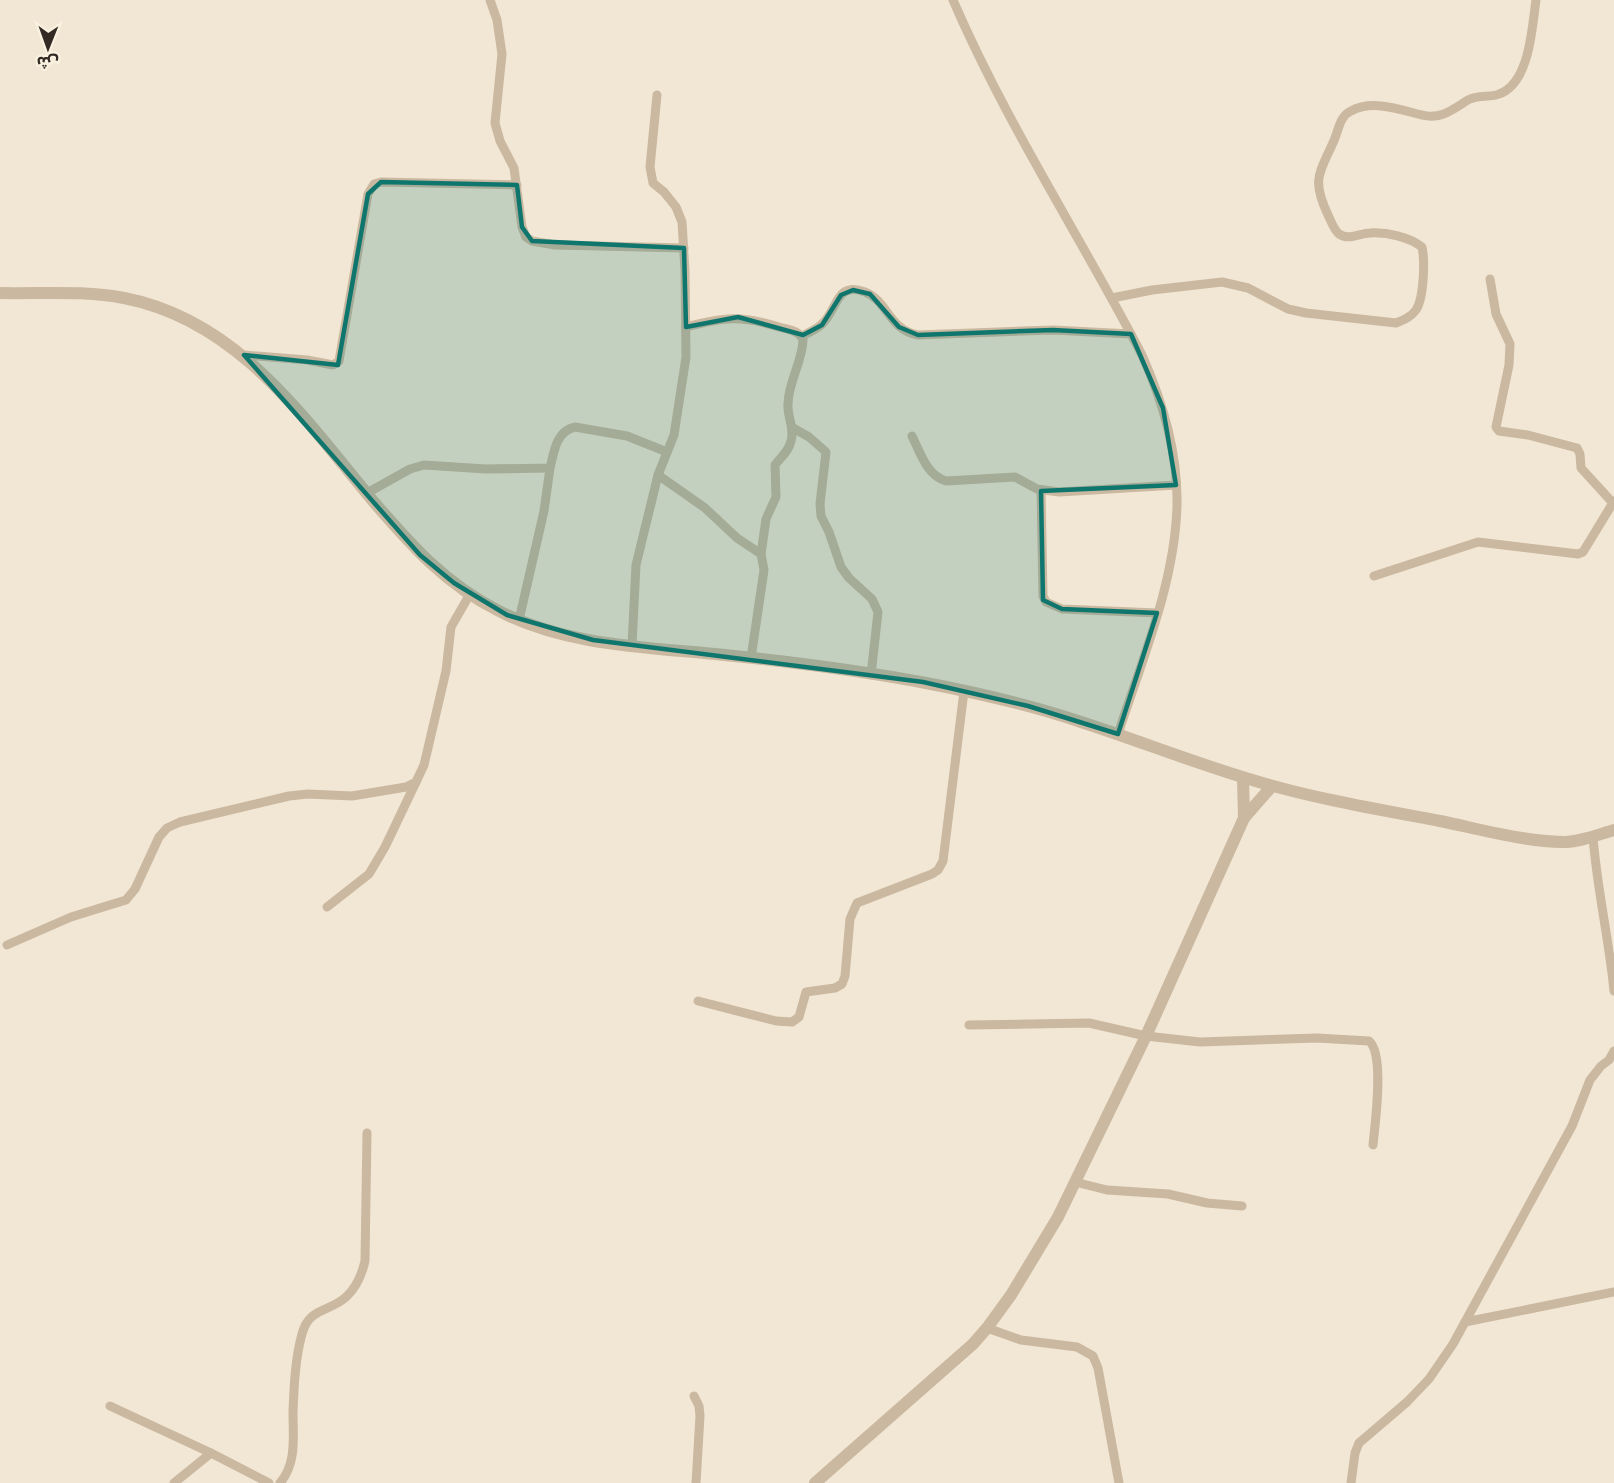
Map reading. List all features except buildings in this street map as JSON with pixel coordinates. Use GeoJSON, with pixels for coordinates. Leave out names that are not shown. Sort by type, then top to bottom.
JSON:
{"type":"FeatureCollection","features":[{"type":"Feature","properties":{"kind":"street"},"geometry":{"type":"LineString","coordinates":[[490,0],[497,20],[502,54],[495,123],[500,141],[514,168],[522,227],[526,237],[532,241],[555,245],[684,248]]}},
{"type":"Feature","properties":{"kind":"street"},"geometry":{"type":"LineString","coordinates":[[953,0],[975,51],[1020,137],[1112,298],[1153,378],[1172,444],[1176,485],[1174,544],[1157,613],[1118,734]]}},
{"type":"Feature","properties":{"kind":"street"},"geometry":{"type":"LineString","coordinates":[[1112,298],[1152,290],[1222,282],[1248,288],[1288,309],[1306,313],[1396,323],[1406,319],[1414,312],[1420,301],[1422,247],[1410,240],[1380,233],[1342,236],[1337,232],[1322,201],[1318,185],[1320,170],[1344,117],[1351,111],[1380,106],[1408,110],[1424,116],[1440,116],[1455,110],[1470,99],[1500,94],[1520,75],[1526,62],[1536,0]]}},
{"type":"Feature","properties":{"kind":"street"},"geometry":{"type":"LineString","coordinates":[[632,645],[634,578],[658,475],[674,435],[686,357],[682,222],[676,207],[651,178],[657,94]]}},
{"type":"Feature","properties":{"kind":"street"},"geometry":{"type":"LineString","coordinates":[[244,355],[307,360],[333,365],[339,361],[368,194],[374,184],[381,182],[517,185]]}},
{"type":"Feature","properties":{"kind":"street"},"geometry":{"type":"LineString","coordinates":[[1374,576],[1478,542],[1578,554],[1583,552],[1613,501],[1581,468],[1580,454],[1576,448],[1528,435],[1498,431],[1496,428],[1509,365],[1510,344],[1496,314],[1490,279]]}},
{"type":"Feature","properties":{"kind":"street"},"geometry":{"type":"LineString","coordinates":[[802,336],[822,325],[841,295],[848,290],[870,294],[899,327],[918,335],[1042,330],[1131,334]]}},
{"type":"Feature","properties":{"kind":"street"},"geometry":{"type":"LineString","coordinates":[[0,293],[87,294],[155,306],[188,321],[244,355],[303,417],[420,555],[470,594],[494,609],[519,620],[580,638],[751,658],[922,682],[964,691],[1046,711],[1272,786],[1520,836],[1563,842],[1593,837],[1614,830]]}},
{"type":"Feature","properties":{"kind":"street"},"geometry":{"type":"LineString","coordinates":[[686,327],[738,317],[756,320],[796,332],[802,336]]}},
{"type":"Feature","properties":{"kind":"street"},"geometry":{"type":"LineString","coordinates":[[751,658],[764,570],[761,554],[766,519],[776,497],[775,465],[789,447],[793,428],[788,412],[788,401],[803,348],[802,336]]}},
{"type":"Feature","properties":{"kind":"street"},"geometry":{"type":"LineString","coordinates":[[519,620],[544,511],[550,468],[563,432],[581,427],[627,436],[667,452]]}},
{"type":"Feature","properties":{"kind":"street"},"geometry":{"type":"LineString","coordinates":[[793,428],[809,437],[826,452],[820,504],[821,516],[829,532],[840,567],[876,605],[878,621],[871,675]]}},
{"type":"Feature","properties":{"kind":"street"},"geometry":{"type":"LineString","coordinates":[[912,436],[929,469],[943,481],[959,482],[1015,477],[1041,490],[1085,491],[1176,485]]}},
{"type":"Feature","properties":{"kind":"street"},"geometry":{"type":"LineString","coordinates":[[367,493],[410,469],[424,465],[486,469],[550,468]]}},
{"type":"Feature","properties":{"kind":"street"},"geometry":{"type":"LineString","coordinates":[[658,475],[705,508],[737,538],[761,554]]}},
{"type":"Feature","properties":{"kind":"street"},"geometry":{"type":"LineString","coordinates":[[1041,490],[1043,596],[1046,602],[1062,609],[1157,613]]}},
{"type":"Feature","properties":{"kind":"street"},"geometry":{"type":"LineString","coordinates":[[327,907],[369,874],[385,847],[424,765],[446,671],[451,627],[470,594]]}},
{"type":"Feature","properties":{"kind":"street"},"geometry":{"type":"LineString","coordinates":[[698,1001],[792,1023],[799,1017],[806,992],[835,988],[842,984],[845,976],[850,919],[857,903],[932,874],[938,870],[943,861],[964,691]]}},
{"type":"Feature","properties":{"kind":"street"},"geometry":{"type":"LineString","coordinates":[[1243,778],[1244,818]]}},
{"type":"Feature","properties":{"kind":"street"},"geometry":{"type":"LineString","coordinates":[[7,945],[71,916],[126,900],[135,889],[159,837],[167,828],[180,822],[289,796],[308,794],[352,796],[406,787],[416,782]]}},
{"type":"Feature","properties":{"kind":"street"},"geometry":{"type":"LineString","coordinates":[[815,1483],[952,1364],[987,1328],[1040,1249],[1146,1036],[1244,818],[1272,786]]}},
{"type":"Feature","properties":{"kind":"street"},"geometry":{"type":"LineString","coordinates":[[1593,837],[1597,887],[1606,925],[1614,992]]}},
{"type":"Feature","properties":{"kind":"street"},"geometry":{"type":"LineString","coordinates":[[969,1025],[1089,1023],[1146,1036],[1200,1042],[1317,1038],[1369,1041],[1373,1044],[1376,1054],[1377,1070],[1373,1145]]}},
{"type":"Feature","properties":{"kind":"street"},"geometry":{"type":"LineString","coordinates":[[1351,1483],[1355,1453],[1359,1443],[1396,1414],[1429,1379],[1453,1344],[1572,1126],[1590,1080],[1614,1051]]}},
{"type":"Feature","properties":{"kind":"street"},"geometry":{"type":"LineString","coordinates":[[280,1483],[288,1472],[293,1454],[295,1377],[304,1327],[317,1311],[345,1298],[358,1279],[365,1261],[367,1133]]}},
{"type":"Feature","properties":{"kind":"street"},"geometry":{"type":"LineString","coordinates":[[1075,1182],[1107,1190],[1168,1194],[1207,1203],[1242,1206]]}},
{"type":"Feature","properties":{"kind":"street"},"geometry":{"type":"LineString","coordinates":[[1465,1322],[1614,1293]]}},
{"type":"Feature","properties":{"kind":"street"},"geometry":{"type":"LineString","coordinates":[[987,1328],[1021,1340],[1077,1347],[1093,1356],[1098,1368],[1119,1483]]}},
{"type":"Feature","properties":{"kind":"street"},"geometry":{"type":"LineString","coordinates":[[694,1396],[699,1406],[700,1416],[696,1483]]}},
{"type":"Feature","properties":{"kind":"street"},"geometry":{"type":"LineString","coordinates":[[110,1406],[269,1483]]}},
{"type":"Feature","properties":{"kind":"street"},"geometry":{"type":"LineString","coordinates":[[174,1483],[211,1453]]}},
{"type":"Feature","properties":{"kind":"highlighted area"},"geometry":{"type":"Polygon","coordinates":[[[381,182],[517,185],[522,227],[532,241],[684,248],[686,327],[738,317],[803,335],[822,325],[841,295],[853,290],[870,294],[899,327],[918,335],[1053,330],[1131,334],[1163,408],[1176,485],[1041,491],[1043,600],[1062,609],[1157,613],[1118,734],[1028,706],[923,682],[593,640],[507,615],[454,583],[420,555],[244,355],[338,365],[368,194],[381,182]]]}}]}
